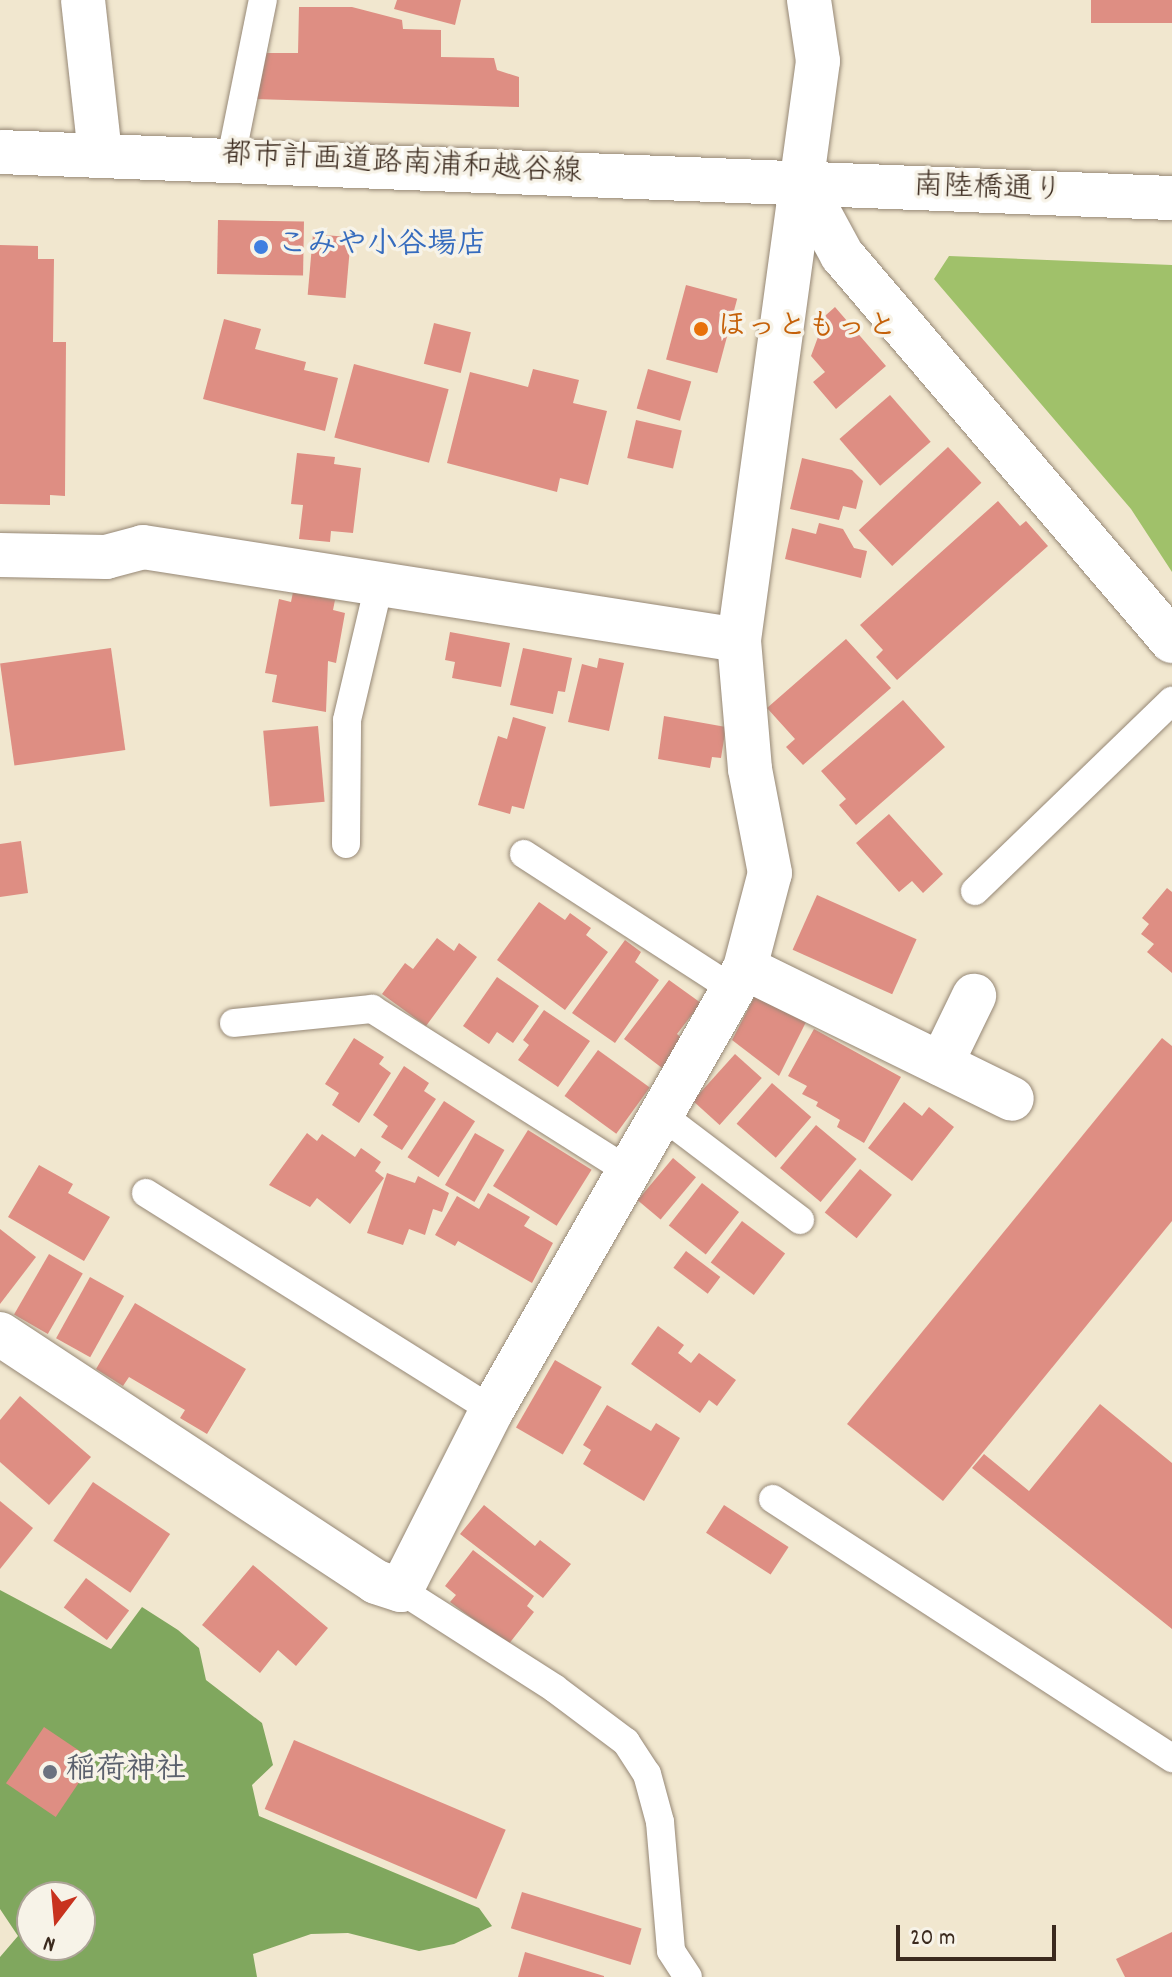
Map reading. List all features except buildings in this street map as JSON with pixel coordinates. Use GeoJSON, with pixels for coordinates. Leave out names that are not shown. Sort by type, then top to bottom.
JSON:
{"type":"FeatureCollection","features":[{"type":"Feature","properties":{"kind":"street"},"geometry":{"type":"LineString","coordinates":[[83,0],[100,154]]}},
{"type":"Feature","properties":{"kind":"street"},"geometry":{"type":"LineString","coordinates":[[0,1334],[376,1582],[401,1590],[492,1410],[740,979],[770,873],[750,769],[739,640],[804,185],[818,61],[809,0]]}},
{"type":"Feature","properties":{"kind":"street","name":"都市計画道路南浦和越谷線"},"geometry":{"type":"LineString","coordinates":[[0,152],[231,158],[804,185]]}},
{"type":"Feature","properties":{"kind":"street"},"geometry":{"type":"LineString","coordinates":[[804,185],[842,255],[1163,622]]}},
{"type":"Feature","properties":{"kind":"street","name":"南陸橋通り"},"geometry":{"type":"LineString","coordinates":[[804,185],[1172,198]]}},
{"type":"Feature","properties":{"kind":"street"},"geometry":{"type":"LineString","coordinates":[[0,555],[106,557],[143,547],[739,640]]}},
{"type":"Feature","properties":{"kind":"street"},"geometry":{"type":"LineString","coordinates":[[740,979],[941,1064],[1012,1099]]}},
{"type":"Feature","properties":{"kind":"street"},"geometry":{"type":"LineString","coordinates":[[941,1064],[974,996]]}},
{"type":"Feature","properties":{"kind":"lane"},"geometry":{"type":"LineString","coordinates":[[231,158],[263,0]]}},
{"type":"Feature","properties":{"kind":"lane"},"geometry":{"type":"LineString","coordinates":[[346,844],[347,720],[379,585]]}},
{"type":"Feature","properties":{"kind":"lane"},"geometry":{"type":"LineString","coordinates":[[975,891],[1172,701]]}},
{"type":"Feature","properties":{"kind":"lane"},"geometry":{"type":"LineString","coordinates":[[524,854],[740,979]]}},
{"type":"Feature","properties":{"kind":"lane"},"geometry":{"type":"LineString","coordinates":[[234,1023],[372,1009],[628,1171]]}},
{"type":"Feature","properties":{"kind":"lane"},"geometry":{"type":"LineString","coordinates":[[663,1116],[800,1220]]}},
{"type":"Feature","properties":{"kind":"lane"},"geometry":{"type":"LineString","coordinates":[[146,1193],[492,1410]]}},
{"type":"Feature","properties":{"kind":"lane"},"geometry":{"type":"LineString","coordinates":[[773,1499],[1172,1758]]}},
{"type":"Feature","properties":{"kind":"lane"},"geometry":{"type":"LineString","coordinates":[[401,1590],[554,1688],[626,1742],[647,1774],[660,1822],[671,1951],[688,1977]]}},
{"type":"Feature","properties":{"kind":"green space"},"geometry":{"type":"Polygon","coordinates":[[[949,256],[1172,265],[1172,572],[1131,509],[934,279],[949,256]]]}},
{"type":"Feature","properties":{"kind":"green space"},"geometry":{"type":"Polygon","coordinates":[[[0,1590],[111,1649],[142,1607],[178,1630],[199,1648],[206,1680],[262,1723],[273,1765],[252,1785],[259,1816],[479,1908],[492,1926],[454,1944],[419,1951],[348,1933],[311,1934],[253,1954],[257,1977],[0,1977],[0,1957],[16,1938],[16,1961],[96,1961],[96,1881],[16,1881],[16,1933],[0,1909],[0,1590]]]}},
{"type":"Feature","properties":{"kind":"place","name":"こみや小谷場店"},"geometry":{"type":"Point","coordinates":[261,247]}},
{"type":"Feature","properties":{"kind":"place","name":"ほっともっと"},"geometry":{"type":"Point","coordinates":[701,329]}},
{"type":"Feature","properties":{"kind":"place","name":"稲荷神社"},"geometry":{"type":"Point","coordinates":[50,1772]}}]}
